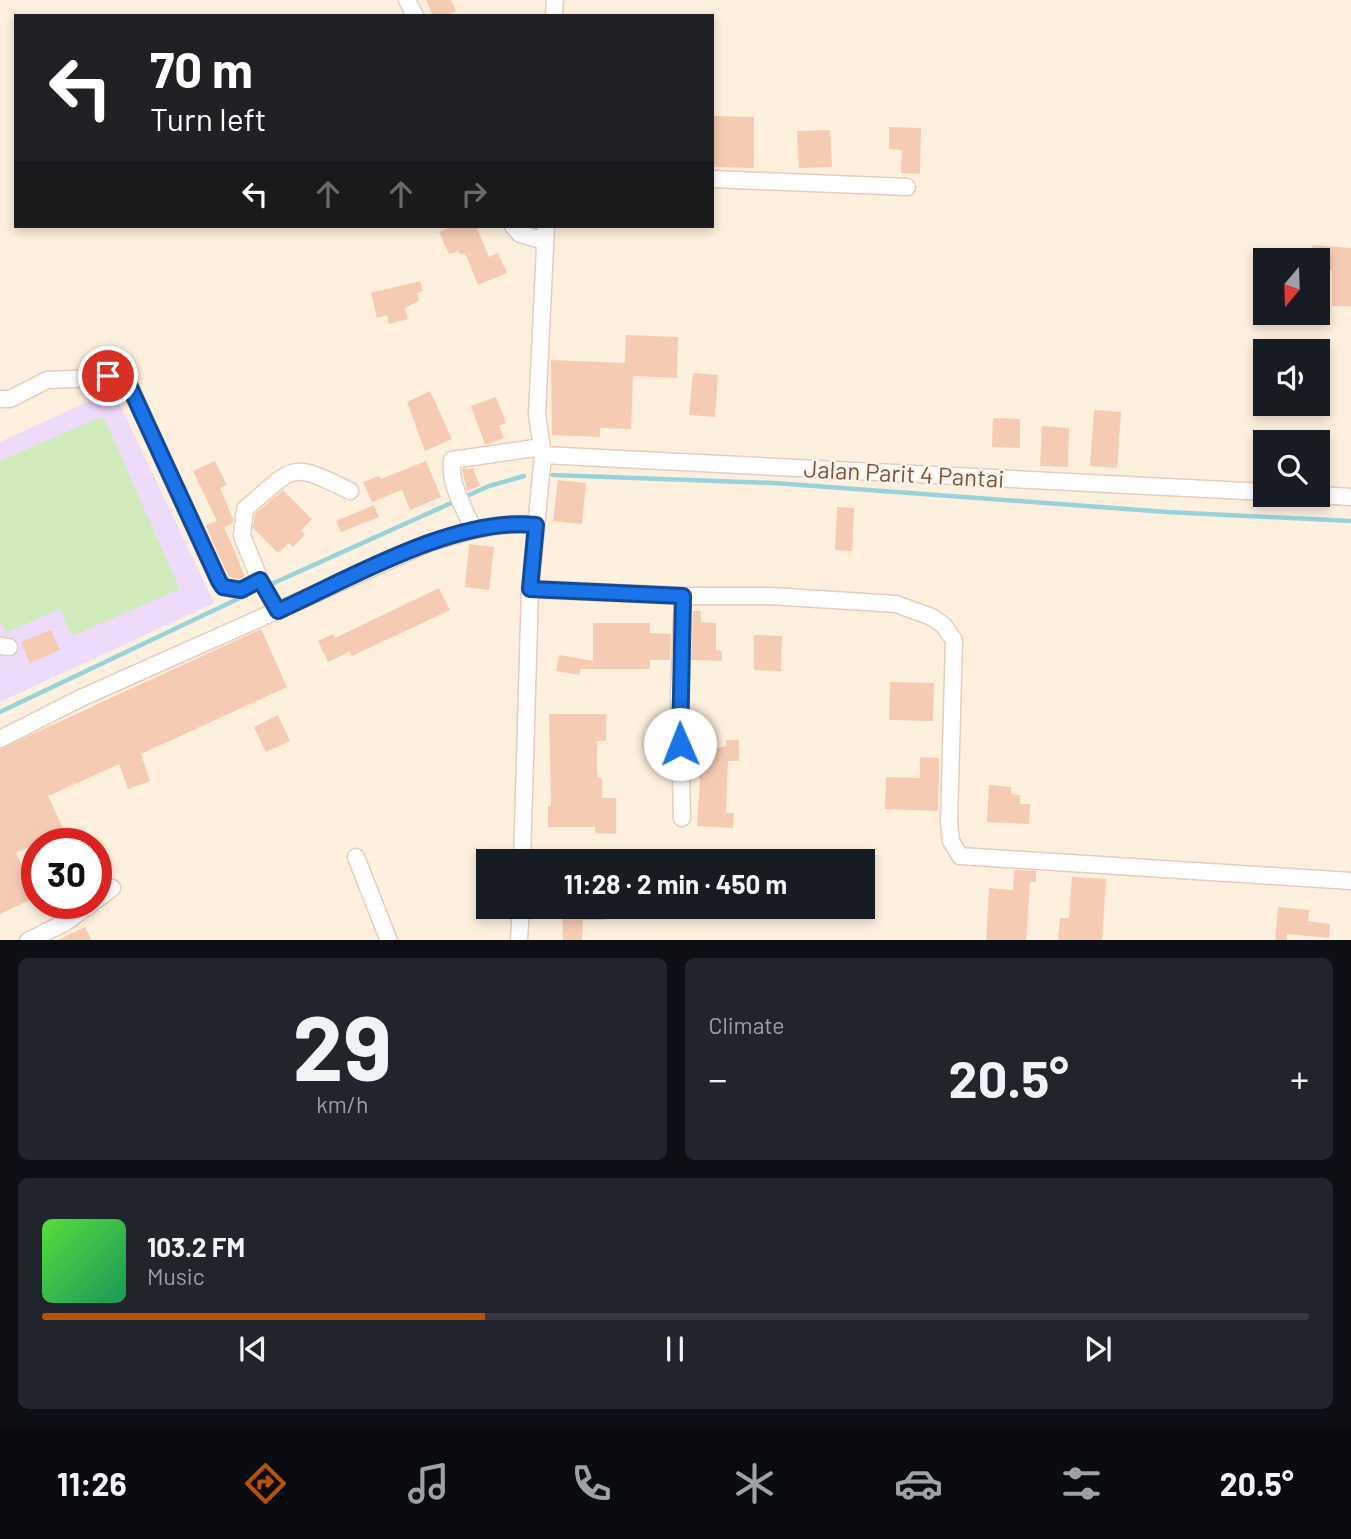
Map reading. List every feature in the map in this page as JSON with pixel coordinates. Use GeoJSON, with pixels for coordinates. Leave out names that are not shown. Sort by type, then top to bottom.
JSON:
{"type":"FeatureCollection","features":[{"type":"Feature","properties":{"kind":"street"},"geometry":{"type":"LineString","coordinates":[[714,179],[907,187]]}},
{"type":"Feature","properties":{"kind":"street"},"geometry":{"type":"LineString","coordinates":[[515,228],[520,234],[546,233],[537,415],[542,451],[530,589],[522,849]]}},
{"type":"Feature","properties":{"kind":"street"},"geometry":{"type":"LineString","coordinates":[[0,399],[10,399],[47,380],[120,377],[128,383],[223,587],[241,590],[264,586]]}},
{"type":"Feature","properties":{"kind":"street","name":"Jalan Parit 4 Pantai"},"geometry":{"type":"LineString","coordinates":[[473,529],[450,471],[452,460],[542,451],[1253,491]]}},
{"type":"Feature","properties":{"kind":"street"},"geometry":{"type":"LineString","coordinates":[[278,611],[242,536],[245,509],[287,474],[298,471],[310,471],[350,491]]}},
{"type":"Feature","properties":{"kind":"street"},"geometry":{"type":"LineString","coordinates":[[1330,496],[1351,497]]}},
{"type":"Feature","properties":{"kind":"street"},"geometry":{"type":"LineString","coordinates":[[0,738],[80,698],[429,543],[473,529],[516,523],[536,525]]}},
{"type":"Feature","properties":{"kind":"street"},"geometry":{"type":"LineString","coordinates":[[530,589],[683,596],[771,596],[896,604],[932,617],[944,626],[954,639],[956,659],[951,841],[955,852],[965,858],[1351,881]]}},
{"type":"Feature","properties":{"kind":"street"},"geometry":{"type":"LineString","coordinates":[[682,818],[679,695],[683,596]]}},
{"type":"Feature","properties":{"kind":"street"},"geometry":{"type":"LineString","coordinates":[[356,857],[389,940]]}},
{"type":"Feature","properties":{"kind":"street"},"geometry":{"type":"LineString","coordinates":[[28,940],[70,919]]}},
{"type":"Feature","properties":{"kind":"street"},"geometry":{"type":"LineString","coordinates":[[519,940],[520,919]]}},
{"type":"Feature","properties":{"kind":"shaded area"},"geometry":{"type":"Polygon","coordinates":[[[113,390],[214,603],[0,702],[0,442],[113,390]]]}},
{"type":"Feature","properties":{"kind":"green space"},"geometry":{"type":"Polygon","coordinates":[[[103,416],[180,589],[72,636],[60,609],[6,633],[0,620],[0,461],[103,416]]]}},
{"type":"Feature","properties":{"kind":"building"},"geometry":{"type":"Polygon","coordinates":[[[426,0],[451,0],[456,11],[450,14],[432,14],[426,0]]]}},
{"type":"Feature","properties":{"kind":"building"},"geometry":{"type":"Polygon","coordinates":[[[714,116],[754,117],[754,168],[714,167],[714,116]]]}},
{"type":"Feature","properties":{"kind":"building"},"geometry":{"type":"Polygon","coordinates":[[[889,127],[921,128],[920,174],[901,173],[902,150],[889,149],[889,127]]]}},
{"type":"Feature","properties":{"kind":"building"},"geometry":{"type":"Polygon","coordinates":[[[830,130],[832,167],[799,168],[797,131],[830,130]]]}},
{"type":"Feature","properties":{"kind":"building"},"geometry":{"type":"Polygon","coordinates":[[[449,228],[477,228],[489,257],[498,253],[507,273],[478,285],[465,253],[460,255],[458,251],[449,254],[439,232],[449,228]]]}},
{"type":"Feature","properties":{"kind":"building"},"geometry":{"type":"Polygon","coordinates":[[[1312,245],[1351,248],[1351,306],[1332,306],[1330,248],[1312,248],[1312,245]]]}},
{"type":"Feature","properties":{"kind":"building"},"geometry":{"type":"Polygon","coordinates":[[[420,281],[423,291],[417,293],[419,301],[405,308],[408,319],[389,324],[387,315],[377,318],[371,293],[420,281]]]}},
{"type":"Feature","properties":{"kind":"building"},"geometry":{"type":"Polygon","coordinates":[[[626,335],[678,337],[677,378],[633,376],[631,429],[600,428],[600,437],[552,435],[551,360],[625,363],[626,335]]]}},
{"type":"Feature","properties":{"kind":"building"},"geometry":{"type":"Polygon","coordinates":[[[693,373],[718,375],[715,417],[689,415],[693,373]]]}},
{"type":"Feature","properties":{"kind":"building"},"geometry":{"type":"Polygon","coordinates":[[[430,391],[452,439],[425,451],[407,402],[430,391]]]}},
{"type":"Feature","properties":{"kind":"building"},"geometry":{"type":"Polygon","coordinates":[[[496,397],[506,423],[499,426],[504,438],[485,445],[471,406],[496,397]]]}},
{"type":"Feature","properties":{"kind":"building"},"geometry":{"type":"Polygon","coordinates":[[[1094,410],[1121,412],[1117,468],[1090,466],[1094,410]]]}},
{"type":"Feature","properties":{"kind":"building"},"geometry":{"type":"Polygon","coordinates":[[[993,418],[1020,419],[1020,448],[992,447],[993,418]]]}},
{"type":"Feature","properties":{"kind":"building"},"geometry":{"type":"Polygon","coordinates":[[[1042,426],[1069,428],[1068,467],[1040,466],[1042,426]]]}},
{"type":"Feature","properties":{"kind":"building"},"geometry":{"type":"Polygon","coordinates":[[[215,461],[227,485],[220,488],[233,523],[224,527],[245,576],[239,579],[229,577],[213,543],[206,525],[217,521],[193,471],[215,461]]]}},
{"type":"Feature","properties":{"kind":"building"},"geometry":{"type":"Polygon","coordinates":[[[426,461],[441,497],[410,510],[402,490],[372,502],[363,482],[379,476],[381,479],[426,461]]]}},
{"type":"Feature","properties":{"kind":"building"},"geometry":{"type":"Polygon","coordinates":[[[473,468],[480,486],[467,491],[462,469],[473,468]]]}},
{"type":"Feature","properties":{"kind":"building"},"geometry":{"type":"Polygon","coordinates":[[[558,480],[586,483],[582,524],[553,521],[558,480]]]}},
{"type":"Feature","properties":{"kind":"building"},"geometry":{"type":"Polygon","coordinates":[[[283,490],[312,519],[301,530],[305,535],[293,547],[289,543],[278,553],[253,528],[255,514],[283,490]]]}},
{"type":"Feature","properties":{"kind":"building"},"geometry":{"type":"Polygon","coordinates":[[[374,505],[379,517],[341,532],[336,521],[374,505]]]}},
{"type":"Feature","properties":{"kind":"building"},"geometry":{"type":"Polygon","coordinates":[[[837,507],[854,508],[852,551],[835,550],[837,507]]]}},
{"type":"Feature","properties":{"kind":"building"},"geometry":{"type":"Polygon","coordinates":[[[469,544],[494,547],[489,590],[465,587],[469,544]]]}},
{"type":"Feature","properties":{"kind":"building"},"geometry":{"type":"Polygon","coordinates":[[[439,588],[450,610],[352,656],[349,652],[328,662],[318,641],[333,634],[335,638],[439,588]]]}},
{"type":"Feature","properties":{"kind":"building"},"geometry":{"type":"Polygon","coordinates":[[[693,611],[701,611],[701,622],[716,623],[716,650],[722,651],[722,661],[691,660],[693,611]]]}},
{"type":"Feature","properties":{"kind":"building"},"geometry":{"type":"Polygon","coordinates":[[[593,623],[650,623],[650,633],[671,634],[670,660],[650,660],[650,669],[581,669],[579,675],[556,671],[559,655],[593,661],[593,623]]]}},
{"type":"Feature","properties":{"kind":"building"},"geometry":{"type":"Polygon","coordinates":[[[261,629],[287,687],[141,754],[150,781],[128,789],[119,764],[48,796],[63,828],[21,828],[21,851],[16,853],[21,864],[21,904],[0,914],[0,749],[261,629]]]}},
{"type":"Feature","properties":{"kind":"building"},"geometry":{"type":"Polygon","coordinates":[[[51,630],[60,650],[30,663],[21,642],[51,630]]]}},
{"type":"Feature","properties":{"kind":"building"},"geometry":{"type":"Polygon","coordinates":[[[754,635],[782,636],[781,671],[754,670],[754,635]]]}},
{"type":"Feature","properties":{"kind":"building"},"geometry":{"type":"Polygon","coordinates":[[[890,682],[934,683],[933,721],[889,720],[890,682]]]}},
{"type":"Feature","properties":{"kind":"building"},"geometry":{"type":"Polygon","coordinates":[[[549,714],[606,714],[606,741],[597,741],[597,778],[602,778],[602,798],[616,798],[616,834],[595,833],[595,827],[548,827],[548,806],[551,806],[549,714]]]}},
{"type":"Feature","properties":{"kind":"building"},"geometry":{"type":"Polygon","coordinates":[[[278,715],[290,741],[266,752],[254,727],[278,715]]]}},
{"type":"Feature","properties":{"kind":"building"},"geometry":{"type":"Polygon","coordinates":[[[726,740],[739,740],[739,761],[728,761],[726,813],[734,813],[733,828],[697,826],[700,780],[693,755],[726,746],[726,740]]]}},
{"type":"Feature","properties":{"kind":"building"},"geometry":{"type":"Polygon","coordinates":[[[920,757],[939,758],[938,811],[885,809],[886,777],[920,778],[920,757]]]}},
{"type":"Feature","properties":{"kind":"building"},"geometry":{"type":"Polygon","coordinates":[[[989,785],[1011,787],[1011,794],[1020,795],[1020,804],[1030,804],[1029,824],[987,822],[989,785]]]}},
{"type":"Feature","properties":{"kind":"building"},"geometry":{"type":"Polygon","coordinates":[[[1014,870],[1036,871],[1036,882],[1030,882],[1026,940],[986,940],[989,888],[1013,890],[1014,870]]]}},
{"type":"Feature","properties":{"kind":"building"},"geometry":{"type":"Polygon","coordinates":[[[1072,877],[1106,879],[1102,940],[1058,940],[1060,918],[1069,918],[1072,877]]]}},
{"type":"Feature","properties":{"kind":"building"},"geometry":{"type":"Polygon","coordinates":[[[1278,907],[1309,910],[1308,921],[1330,924],[1329,938],[1287,934],[1287,940],[1275,940],[1278,907]]]}},
{"type":"Feature","properties":{"kind":"building"},"geometry":{"type":"Polygon","coordinates":[[[562,919],[605,919],[583,920],[582,940],[563,940],[562,919]]]}},
{"type":"Feature","properties":{"kind":"building"},"geometry":{"type":"Polygon","coordinates":[[[85,927],[92,940],[58,940],[85,927]]]}},
{"type":"Feature","properties":{"kind":"waterway"},"geometry":{"type":"LineString","coordinates":[[553,475],[774,483],[1167,512],[1351,521]]}},
{"type":"Feature","properties":{"kind":"waterway"},"geometry":{"type":"LineString","coordinates":[[267,586],[489,486],[524,476]]}},
{"type":"Feature","properties":{"kind":"waterway"},"geometry":{"type":"LineString","coordinates":[[0,712],[246,595]]}},
{"type":"Feature","properties":{"kind":"route"},"geometry":{"type":"LineString","coordinates":[[108,376],[120,377],[128,383],[223,587],[241,590],[260,580],[278,611],[429,543],[480,527],[516,523],[536,525],[530,589],[683,596],[680,744]]}}]}
